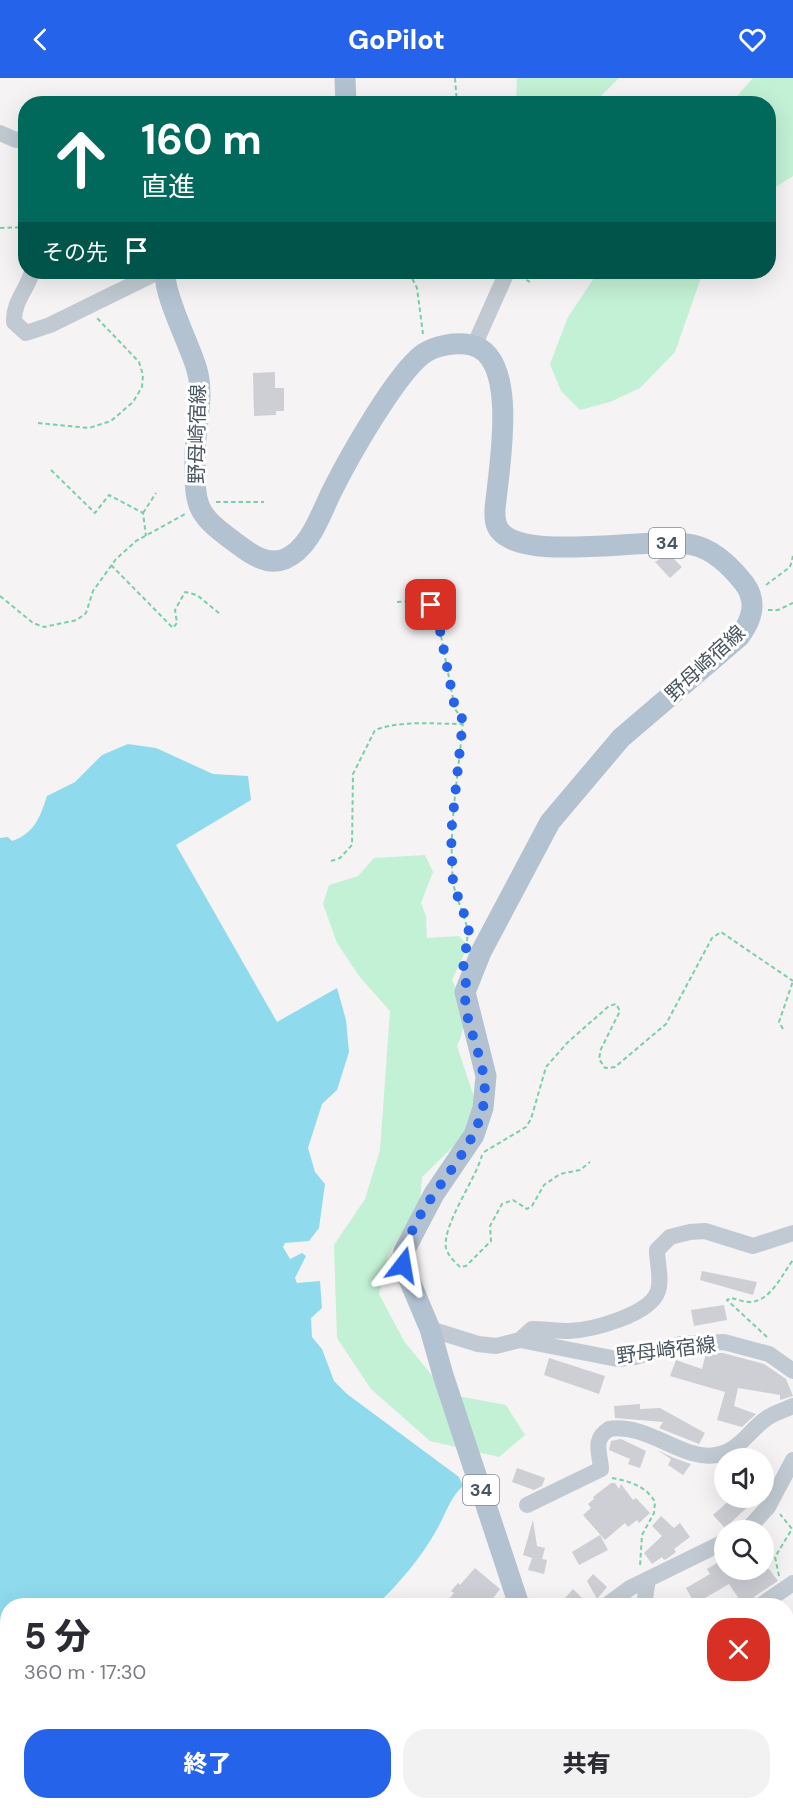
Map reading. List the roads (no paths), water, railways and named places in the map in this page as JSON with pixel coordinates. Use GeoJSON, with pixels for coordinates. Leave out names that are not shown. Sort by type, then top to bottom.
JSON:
{"type":"FeatureCollection","features":[{"type":"Feature","properties":{"kind":"main road"},"geometry":{"type":"LineString","coordinates":[[345,78],[346,96]]}},
{"type":"Feature","properties":{"kind":"main road","name":"野母崎宿線"},"geometry":{"type":"LineString","coordinates":[[167,279],[168,291],[198,372],[200,388],[195,459],[197,504],[210,523],[263,560],[275,561],[291,555],[309,537],[357,446],[400,381],[423,354],[451,344],[474,346],[494,365],[502,386],[504,409],[495,509],[500,532],[515,541],[556,547],[653,543],[692,545],[705,550],[728,566],[752,603],[748,625],[739,637],[621,738],[550,822],[471,970],[465,992],[469,1017],[486,1076],[483,1108],[475,1149],[434,1194],[404,1251],[403,1265],[430,1329],[442,1375],[517,1598]]}},
{"type":"Feature","properties":{"kind":"street"},"geometry":{"type":"LineString","coordinates":[[0,133],[18,140]]}},
{"type":"Feature","properties":{"kind":"street"},"geometry":{"type":"LineString","coordinates":[[30,279],[13,312],[14,322],[27,333],[34,332],[144,279]]}},
{"type":"Feature","properties":{"kind":"street"},"geometry":{"type":"LineString","coordinates":[[474,346],[504,279]]}},
{"type":"Feature","properties":{"kind":"street"},"geometry":{"type":"LineString","coordinates":[[520,1340],[532,1329],[570,1331],[600,1325],[636,1313],[651,1303],[658,1292],[660,1280],[657,1250],[670,1237],[705,1231],[753,1246],[793,1233]]}},
{"type":"Feature","properties":{"kind":"street","name":"野母崎宿線"},"geometry":{"type":"LineString","coordinates":[[430,1329],[478,1344],[496,1346],[520,1340],[617,1359],[635,1357],[681,1344],[724,1342],[769,1354],[793,1371]]}},
{"type":"Feature","properties":{"kind":"street"},"geometry":{"type":"LineString","coordinates":[[527,1505],[601,1469],[596,1448],[599,1438],[609,1429],[637,1429],[698,1454],[718,1455],[747,1439],[767,1418],[793,1406]]}},
{"type":"Feature","properties":{"kind":"street"},"geometry":{"type":"LineString","coordinates":[[757,1520],[768,1507],[793,1460]]}},
{"type":"Feature","properties":{"kind":"street"},"geometry":{"type":"LineString","coordinates":[[617,1598],[632,1587],[714,1547]]}},
{"type":"Feature","properties":{"kind":"street"},"geometry":{"type":"LineString","coordinates":[[645,1598],[648,1579]]}},
{"type":"Feature","properties":{"kind":"street"},"geometry":{"type":"LineString","coordinates":[[772,1598],[790,1587]]}},
{"type":"Feature","properties":{"kind":"street"},"geometry":{"type":"LineString","coordinates":[[778,1598],[790,1587]]}},
{"type":"Feature","properties":{"kind":"water"},"geometry":{"type":"Polygon","coordinates":[[[128,744],[156,748],[213,774],[248,776],[251,800],[176,845],[277,1022],[337,988],[346,1020],[349,1052],[337,1090],[322,1104],[308,1148],[315,1172],[325,1184],[319,1228],[309,1241],[285,1243],[283,1247],[290,1259],[302,1253],[306,1256],[295,1278],[297,1283],[320,1281],[322,1308],[311,1318],[312,1337],[322,1349],[334,1381],[347,1394],[459,1477],[463,1486],[451,1501],[423,1551],[402,1579],[384,1598],[0,1598],[0,838],[8,837],[12,841],[26,834],[36,823],[47,796],[75,782],[102,755],[128,744]]]}}]}
